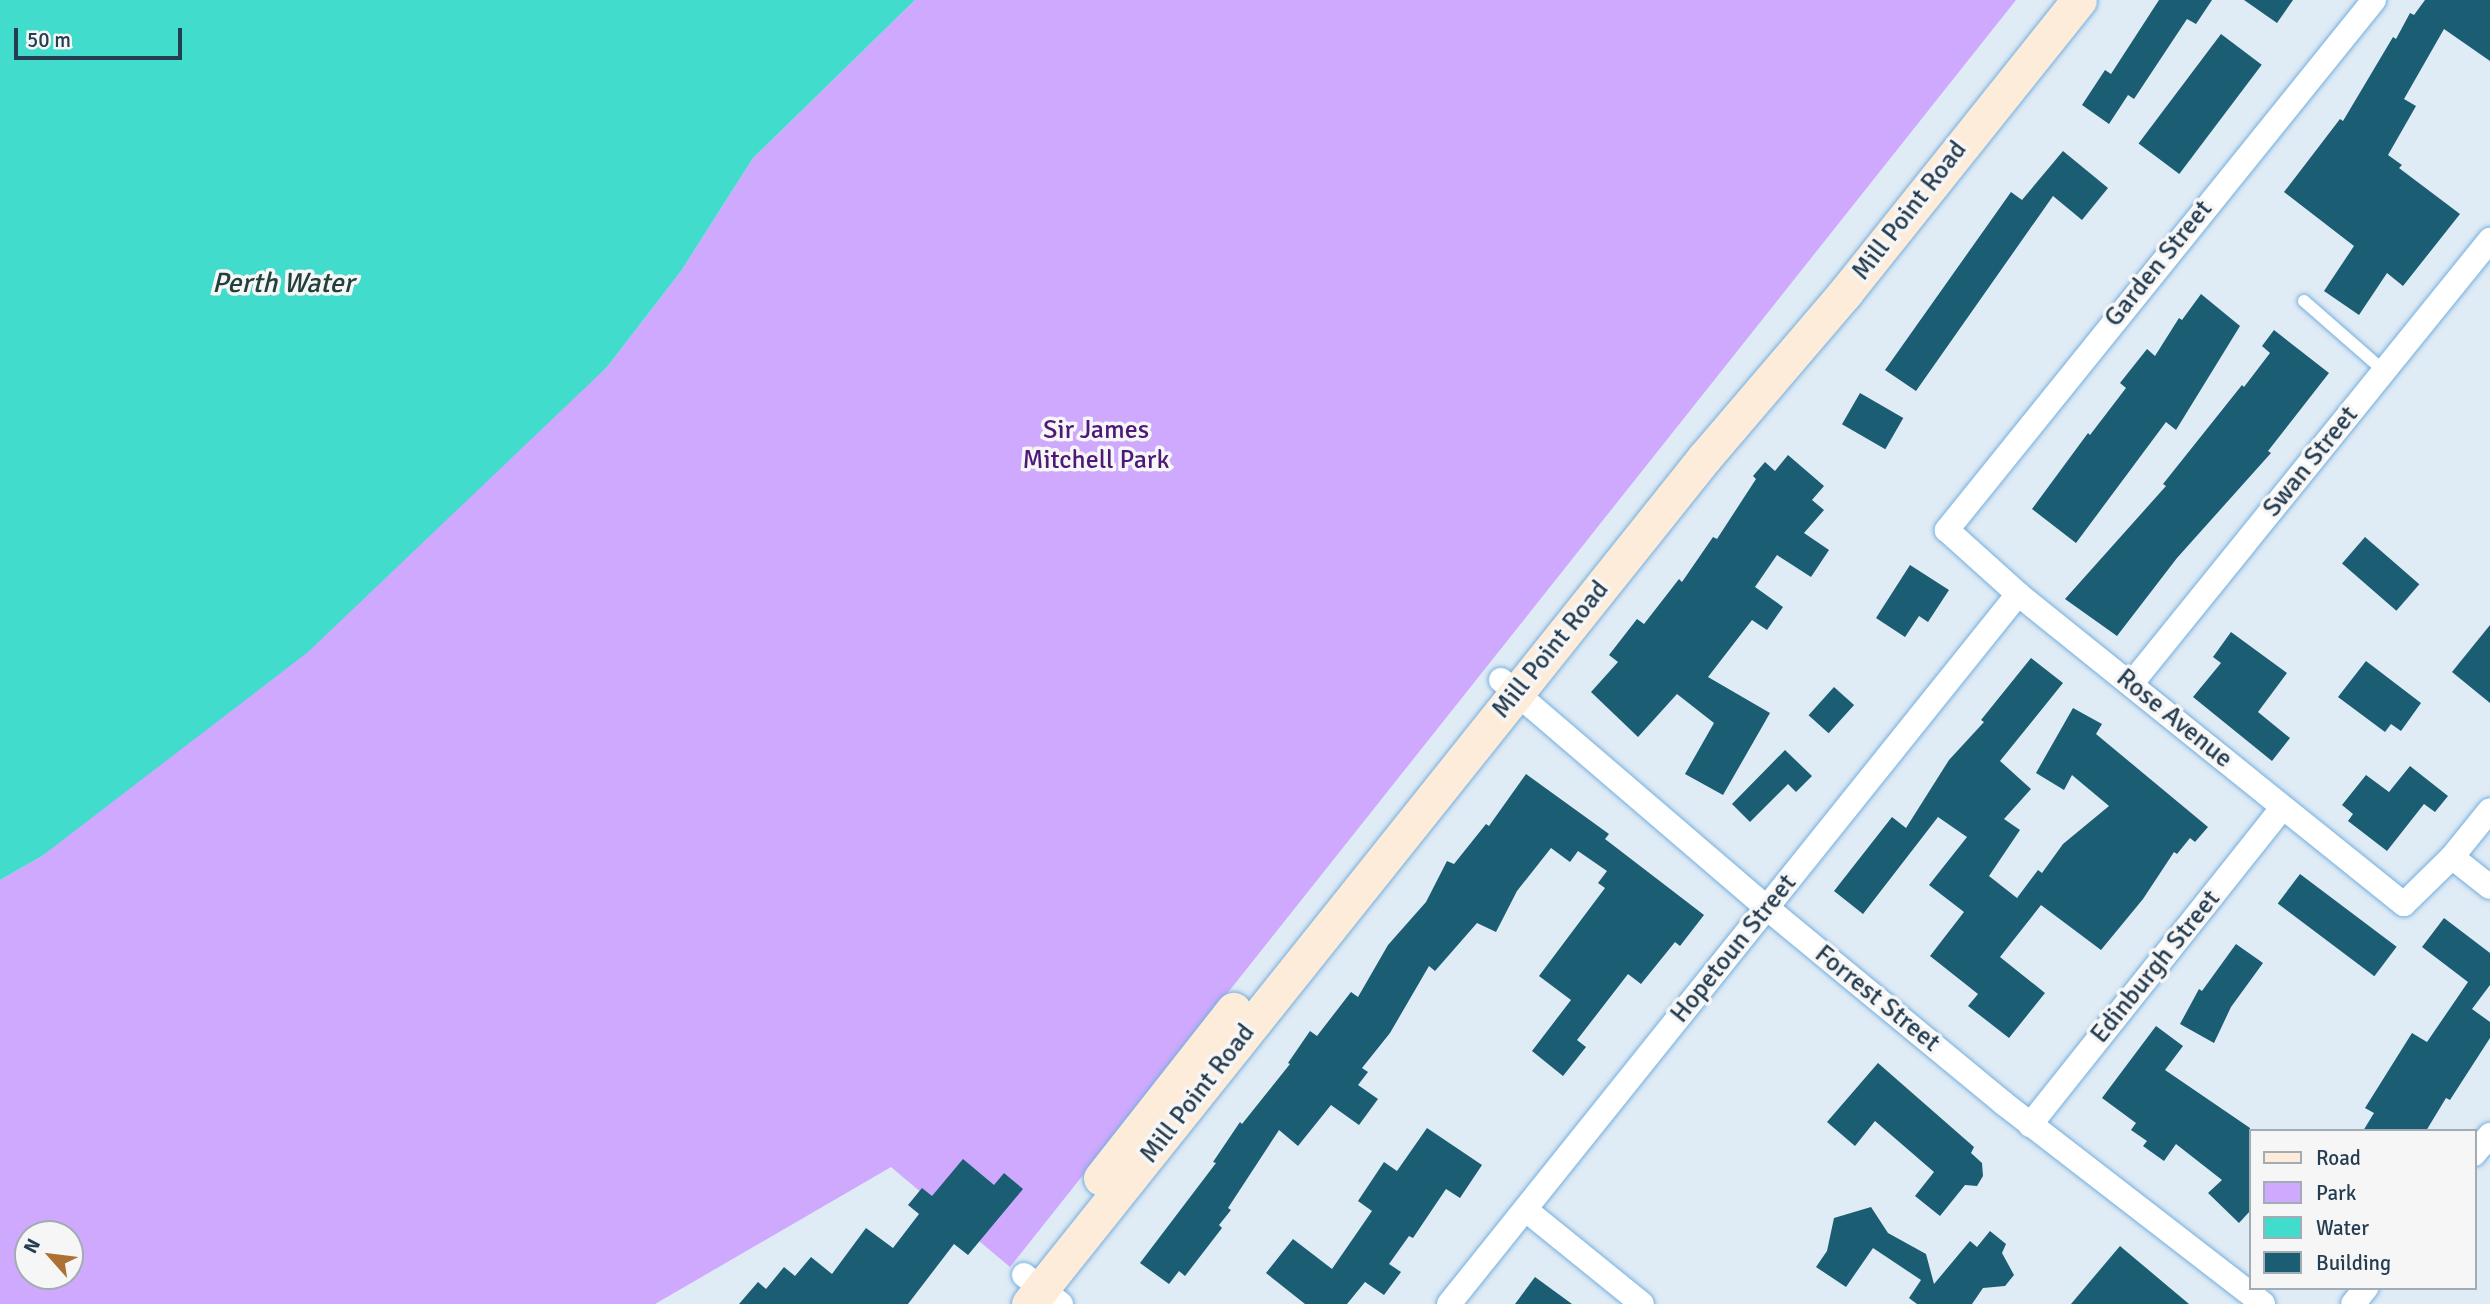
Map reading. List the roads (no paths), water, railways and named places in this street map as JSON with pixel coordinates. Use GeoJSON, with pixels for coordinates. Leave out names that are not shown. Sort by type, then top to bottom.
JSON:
{"type":"FeatureCollection","features":[{"type":"Feature","properties":{"kind":"main road","name":"Mill Point Road"},"geometry":{"type":"LineString","coordinates":[[1508,687],[2050,0]]}},
{"type":"Feature","properties":{"kind":"main road","name":"Mill Point Road"},"geometry":{"type":"LineString","coordinates":[[1001,1304],[1039,1293],[1247,993],[1377,837],[1845,293],[2079,0]]}},
{"type":"Feature","properties":{"kind":"street","name":"Garden Street"},"geometry":{"type":"LineString","coordinates":[[1947,530],[2374,0]]}},
{"type":"Feature","properties":{"kind":"street","name":"Swan Street"},"geometry":{"type":"LineString","coordinates":[[2132,684],[2490,240]]}},
{"type":"Feature","properties":{"kind":"street","name":"Rose Avenue"},"geometry":{"type":"LineString","coordinates":[[1947,530],[2018,594],[2404,904],[2452,857]]}},
{"type":"Feature","properties":{"kind":"street","name":"Hopetoun Street"},"geometry":{"type":"LineString","coordinates":[[1449,1304],[2018,594]]}},
{"type":"Feature","properties":{"kind":"street","name":"Forrest Street"},"geometry":{"type":"LineString","coordinates":[[1508,687],[1767,908],[2031,1125],[2263,1304]]}},
{"type":"Feature","properties":{"kind":"street","name":"Edinburgh Street"},"geometry":{"type":"LineString","coordinates":[[2031,1125],[2282,808]]}},
{"type":"Feature","properties":{"kind":"street"},"geometry":{"type":"LineString","coordinates":[[2490,810],[2452,857],[2490,887]]}},
{"type":"Feature","properties":{"kind":"street"},"geometry":{"type":"LineString","coordinates":[[2476,1152],[2490,1135]]}},
{"type":"Feature","properties":{"kind":"street"},"geometry":{"type":"LineString","coordinates":[[1526,1210],[1642,1304]]}},
{"type":"Feature","properties":{"kind":"lane"},"geometry":{"type":"LineString","coordinates":[[2304,301],[2384,371]]}},
{"type":"Feature","properties":{"kind":"water","name":"Perth Water"},"geometry":{"type":"Polygon","coordinates":[[[0,0],[915,0],[753,158],[681,271],[607,367],[308,652],[42,856],[0,880],[0,0]]]}},
{"type":"Feature","properties":{"kind":"park label","name":"Sir James Mitchell Park"},"geometry":{"type":"Point","coordinates":[1096,446]}}]}
